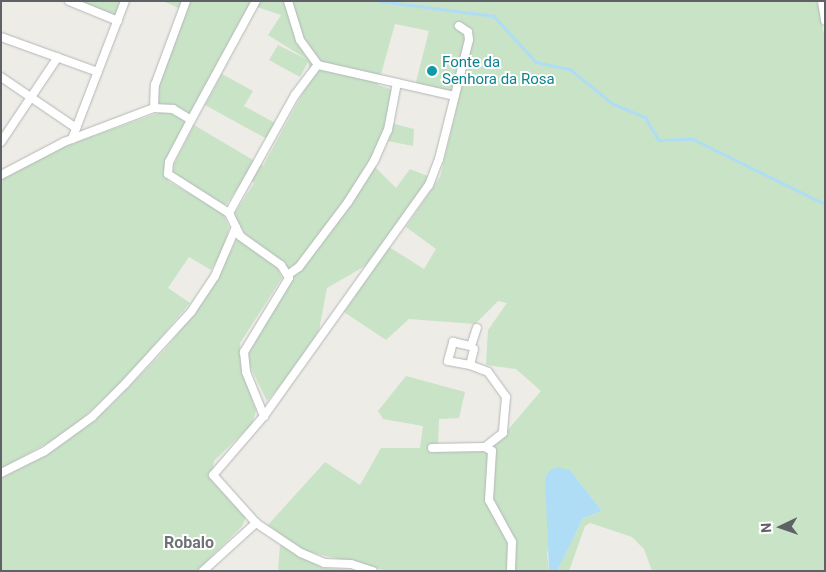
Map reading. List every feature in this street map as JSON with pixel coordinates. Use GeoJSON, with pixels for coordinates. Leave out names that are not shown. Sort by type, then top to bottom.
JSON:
{"type":"FeatureCollection","features":[{"type":"Feature","properties":{"kind":"street"},"geometry":{"type":"LineString","coordinates":[[68,1],[118,21]]}},
{"type":"Feature","properties":{"kind":"street"},"geometry":{"type":"LineString","coordinates":[[72,139],[125,1]]}},
{"type":"Feature","properties":{"kind":"street"},"geometry":{"type":"LineString","coordinates":[[154,108],[155,85],[186,1]]}},
{"type":"Feature","properties":{"kind":"street"},"geometry":{"type":"LineString","coordinates":[[256,1],[169,162],[168,174],[229,213],[240,236],[289,274]]}},
{"type":"Feature","properties":{"kind":"street"},"geometry":{"type":"LineString","coordinates":[[288,1],[300,40],[318,65],[455,96]]}},
{"type":"Feature","properties":{"kind":"street"},"geometry":{"type":"LineString","coordinates":[[822,1],[825,21]]}},
{"type":"Feature","properties":{"kind":"street"},"geometry":{"type":"LineString","coordinates":[[373,571],[351,564],[324,563],[301,553],[256,522],[213,475],[264,416],[429,185],[469,40],[468,32],[459,26]]}},
{"type":"Feature","properties":{"kind":"street"},"geometry":{"type":"LineString","coordinates":[[1,37],[98,72]]}},
{"type":"Feature","properties":{"kind":"street"},"geometry":{"type":"LineString","coordinates":[[1,142],[58,58]]}},
{"type":"Feature","properties":{"kind":"street"},"geometry":{"type":"LineString","coordinates":[[229,213],[295,94],[318,65]]}},
{"type":"Feature","properties":{"kind":"street"},"geometry":{"type":"LineString","coordinates":[[1,77],[76,128]]}},
{"type":"Feature","properties":{"kind":"street"},"geometry":{"type":"LineString","coordinates":[[264,416],[246,372],[244,352],[286,286],[289,274],[300,266],[370,167],[388,130],[398,83]]}},
{"type":"Feature","properties":{"kind":"street"},"geometry":{"type":"LineString","coordinates":[[1,175],[72,139],[154,108],[173,109],[191,120]]}},
{"type":"Feature","properties":{"kind":"street"},"geometry":{"type":"LineString","coordinates":[[1,472],[45,450],[92,417],[125,384],[191,312],[216,276],[236,227]]}},
{"type":"Feature","properties":{"kind":"street"},"geometry":{"type":"LineString","coordinates":[[432,448],[485,447],[503,433],[506,397],[488,372],[470,365],[448,360],[453,342],[471,346],[477,328]]}},
{"type":"Feature","properties":{"kind":"street"},"geometry":{"type":"LineString","coordinates":[[470,365],[474,349]]}},
{"type":"Feature","properties":{"kind":"street"},"geometry":{"type":"LineString","coordinates":[[485,447],[493,456],[489,500],[512,542],[511,571]]}},
{"type":"Feature","properties":{"kind":"street"},"geometry":{"type":"LineString","coordinates":[[203,571],[256,522]]}},
{"type":"Feature","properties":{"kind":"green space"},"geometry":{"type":"Polygon","coordinates":[[[74,1],[123,1],[118,17],[74,1]]]}},
{"type":"Feature","properties":{"kind":"green space"},"geometry":{"type":"Polygon","coordinates":[[[163,1],[817,1],[825,38],[825,571],[652,571],[644,549],[632,537],[590,523],[585,526],[569,571],[557,571],[583,518],[602,511],[570,470],[547,553],[549,571],[388,571],[301,550],[268,525],[325,462],[360,485],[381,448],[420,448],[423,426],[383,419],[378,411],[406,376],[465,392],[459,418],[439,419],[438,445],[495,445],[541,391],[516,369],[486,365],[488,330],[507,303],[498,301],[475,324],[409,319],[386,340],[344,312],[389,247],[424,269],[436,249],[406,227],[440,177],[460,94],[415,86],[429,31],[395,24],[378,85],[394,90],[387,122],[414,129],[413,146],[383,140],[371,163],[396,188],[410,169],[430,177],[421,195],[365,266],[327,288],[319,330],[298,364],[267,401],[247,360],[253,339],[288,277],[283,265],[252,243],[237,222],[235,213],[254,183],[246,176],[226,205],[174,178],[173,166],[194,125],[263,166],[311,78],[308,62],[300,77],[269,60],[278,45],[308,60],[268,35],[281,15],[251,5],[191,114],[168,104],[148,108],[183,10],[163,1]]]}},
{"type":"Feature","properties":{"kind":"green space"},"geometry":{"type":"Polygon","coordinates":[[[222,74],[253,91],[244,106],[275,123],[267,139],[205,105],[222,74]]]}},
{"type":"Feature","properties":{"kind":"green space"},"geometry":{"type":"Polygon","coordinates":[[[164,111],[182,118],[185,124],[165,175],[169,182],[223,212],[229,228],[223,250],[211,270],[189,257],[168,288],[190,303],[127,377],[69,431],[1,469],[1,179],[54,150],[164,111]]]}},
{"type":"Feature","properties":{"kind":"green space"},"geometry":{"type":"Polygon","coordinates":[[[237,239],[277,267],[282,278],[240,343],[241,364],[256,411],[252,424],[214,461],[212,473],[215,484],[246,517],[242,526],[197,571],[1,571],[1,479],[65,442],[109,407],[164,351],[209,293],[237,239]]]}},
{"type":"Feature","properties":{"kind":"green space"},"geometry":{"type":"Polygon","coordinates":[[[280,545],[323,568],[366,571],[278,571],[280,545]]]}},
{"type":"Feature","properties":{"kind":"water"},"geometry":{"type":"Polygon","coordinates":[[[557,467],[570,470],[602,511],[583,518],[557,571],[549,571],[545,478],[550,470],[557,467]]]}},
{"type":"Feature","properties":{"kind":"waterway"},"geometry":{"type":"LineString","coordinates":[[379,1],[494,16],[536,62],[570,69],[613,104],[645,117],[659,140],[693,139],[825,204]]}},
{"type":"Feature","properties":{"kind":"place","name":"Fonte da Senhora da Rosa"},"geometry":{"type":"Point","coordinates":[432,71]}},
{"type":"Feature","properties":{"kind":"district","name":"Robalo"},"geometry":{"type":"Point","coordinates":[189,543]}}]}
